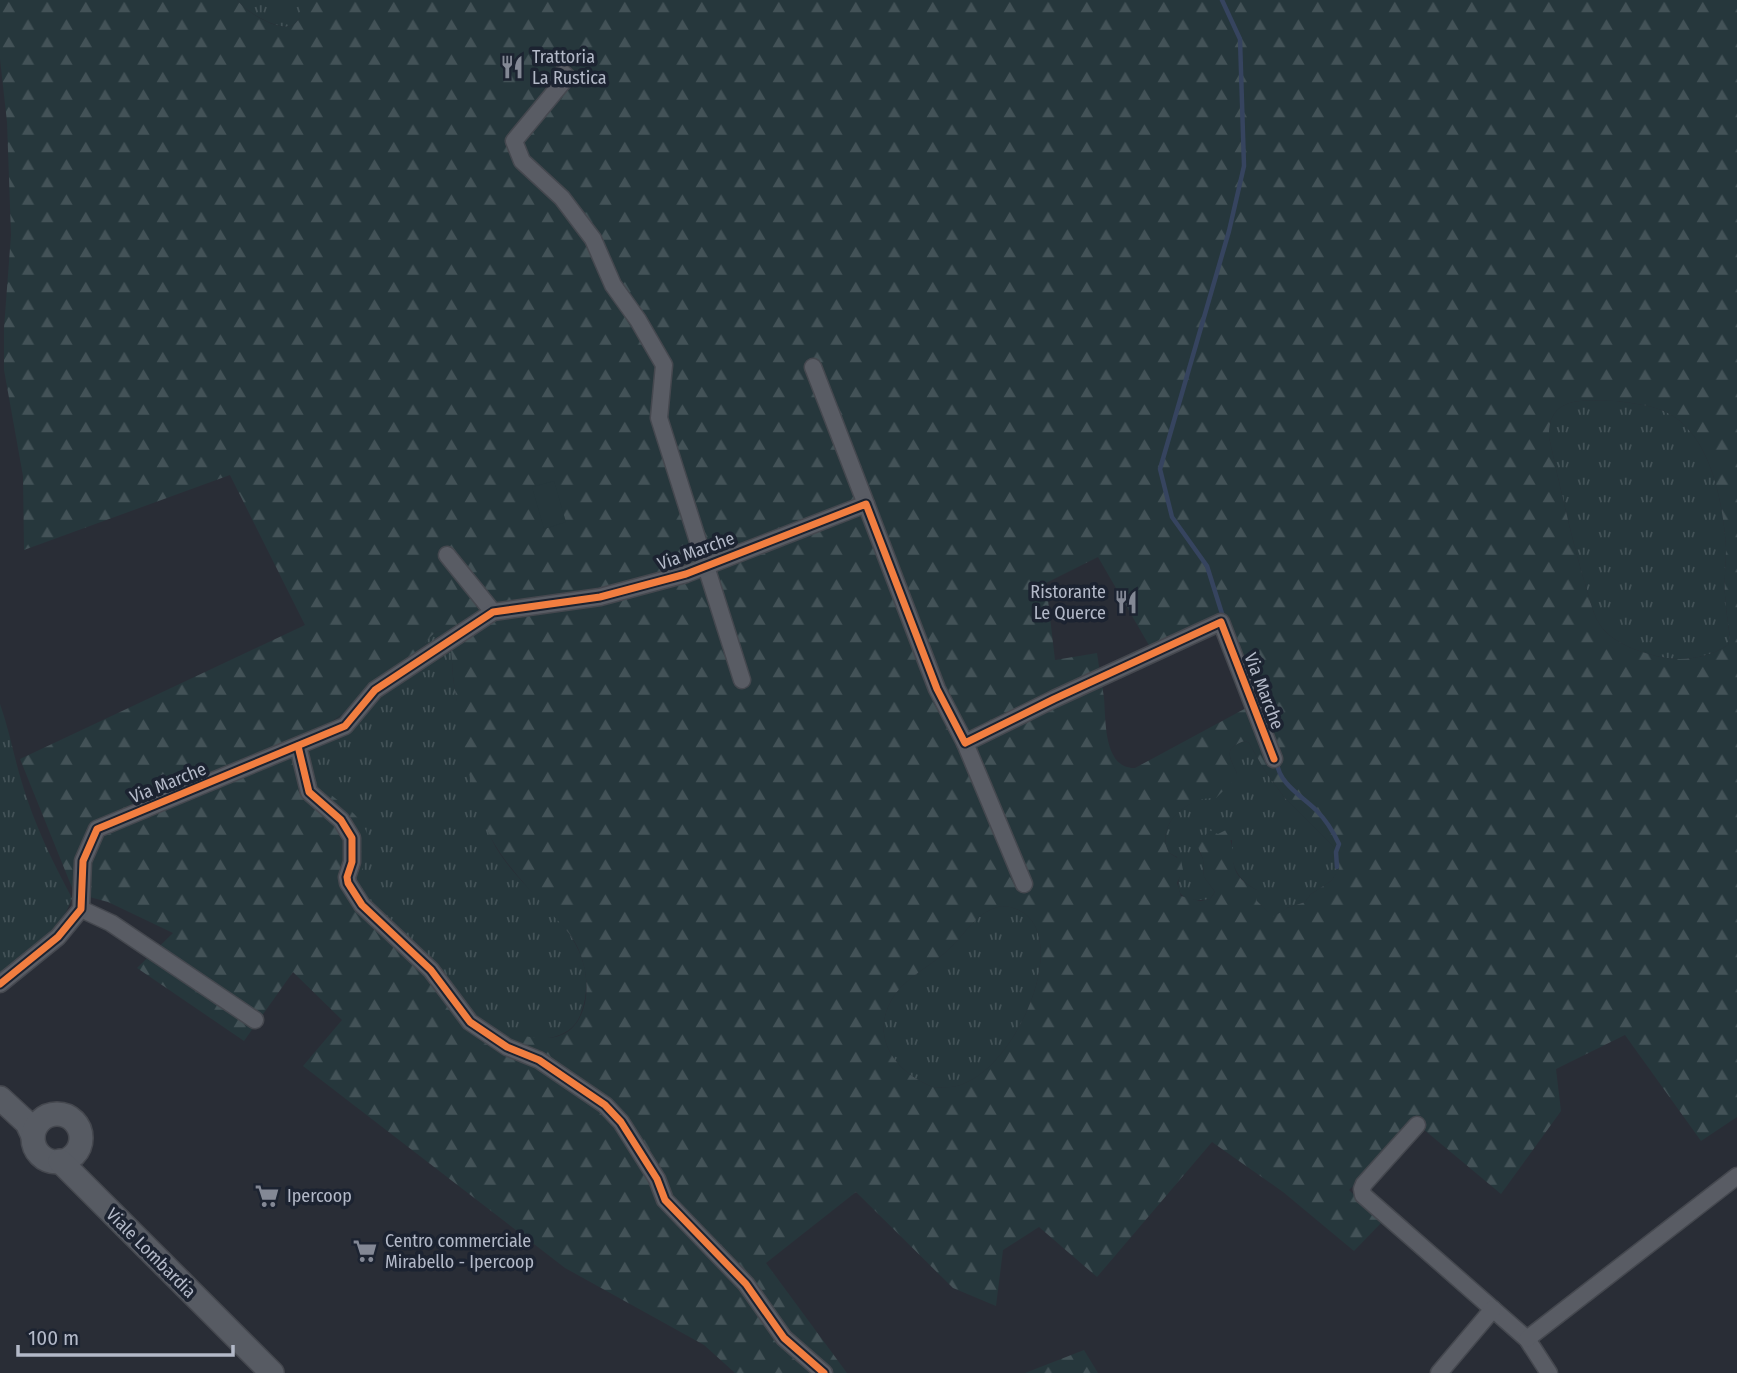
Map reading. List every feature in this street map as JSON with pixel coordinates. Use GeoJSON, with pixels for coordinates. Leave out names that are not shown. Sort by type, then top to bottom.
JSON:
{"type":"FeatureCollection","features":[{"type":"Feature","properties":{"kind":"main road"},"geometry":{"type":"LineString","coordinates":[[0,1098],[40,1126]]}},
{"type":"Feature","properties":{"kind":"main road"},"geometry":{"type":"LineString","coordinates":[[60,1114],[73,1120],[80,1132],[79,1147],[72,1156],[60,1161],[46,1159],[34,1143],[40,1126],[60,1114]]}},
{"type":"Feature","properties":{"kind":"main road","name":"Viale Lombardia"},"geometry":{"type":"LineString","coordinates":[[79,1147],[81,1169],[90,1192]]}},
{"type":"Feature","properties":{"kind":"main road","name":"Viale Lombardia"},"geometry":{"type":"LineString","coordinates":[[60,1161],[272,1373]]}},
{"type":"Feature","properties":{"kind":"street","name":"Via Marche"},"geometry":{"type":"LineString","coordinates":[[563,73],[566,77],[514,141],[522,161],[562,198],[593,239],[612,285],[638,320],[663,365],[659,418],[742,680]]}},
{"type":"Feature","properties":{"kind":"street"},"geometry":{"type":"LineString","coordinates":[[813,367],[937,689],[965,743],[1024,884]]}},
{"type":"Feature","properties":{"kind":"street","name":"Via Marche"},"geometry":{"type":"LineString","coordinates":[[80,909],[83,861],[97,829],[345,726],[375,690],[493,612],[600,597],[686,573],[866,504]]}},
{"type":"Feature","properties":{"kind":"street"},"geometry":{"type":"LineString","coordinates":[[447,555],[493,612]]}},
{"type":"Feature","properties":{"kind":"street","name":"Via Marche"},"geometry":{"type":"LineString","coordinates":[[965,743],[1222,622],[1273,759]]}},
{"type":"Feature","properties":{"kind":"street"},"geometry":{"type":"LineString","coordinates":[[298,746],[309,792],[341,820],[352,838],[352,862],[347,877],[362,905],[431,970],[470,1022],[507,1047],[539,1060],[606,1105],[621,1122],[657,1179],[665,1200],[746,1284],[784,1338],[824,1373]]}},
{"type":"Feature","properties":{"kind":"street"},"geometry":{"type":"LineString","coordinates":[[0,985],[58,937],[80,909],[111,923],[255,1020]]}},
{"type":"Feature","properties":{"kind":"street"},"geometry":{"type":"LineString","coordinates":[[1417,1125],[1364,1184],[1363,1195],[1527,1339],[1549,1373]]}},
{"type":"Feature","properties":{"kind":"street"},"geometry":{"type":"LineString","coordinates":[[1527,1339],[1737,1176]]}},
{"type":"Feature","properties":{"kind":"street"},"geometry":{"type":"LineString","coordinates":[[1439,1373],[1493,1309]]}},
{"type":"Feature","properties":{"kind":"green space"},"geometry":{"type":"Polygon","coordinates":[[[0,0],[237,0],[262,19],[285,27],[300,18],[300,0],[1737,0],[1737,1117],[1701,1141],[1625,1035],[1556,1069],[1561,1111],[1501,1194],[1416,1123],[1349,1190],[1382,1222],[1354,1251],[1283,1192],[1212,1142],[1097,1277],[1039,1227],[1003,1250],[996,1306],[953,1288],[856,1192],[766,1263],[847,1373],[735,1373],[704,1345],[565,1268],[303,1066],[342,1020],[293,972],[244,1041],[137,968],[173,933],[108,902],[73,890],[20,759],[305,625],[230,475],[24,550],[23,476],[4,370],[4,328],[11,235],[7,122],[0,59],[0,0]],[[1616,401],[1570,403],[1555,413],[1550,423],[1549,437],[1575,548],[1597,619],[1603,629],[1620,643],[1656,656],[1693,658],[1720,650],[1728,645],[1730,638],[1725,595],[1726,547],[1718,493],[1706,457],[1686,427],[1667,412],[1616,401]],[[1098,557],[1046,583],[1055,660],[1097,653],[1108,741],[1117,760],[1125,766],[1135,768],[1248,707],[1221,629],[1150,647],[1098,557]],[[438,631],[410,663],[379,692],[328,725],[311,747],[308,765],[314,779],[356,816],[366,831],[368,855],[350,889],[377,908],[402,931],[457,998],[484,1023],[531,1037],[561,1035],[576,1024],[585,1003],[586,974],[582,959],[571,936],[517,875],[491,838],[477,803],[467,763],[450,644],[445,632],[438,631]],[[1245,741],[1230,753],[1237,773],[1233,781],[1216,798],[1195,802],[1177,814],[1166,832],[1166,842],[1169,853],[1181,860],[1183,870],[1177,883],[1181,896],[1200,901],[1210,899],[1215,892],[1204,877],[1203,859],[1198,847],[1209,830],[1218,834],[1226,830],[1235,870],[1246,883],[1257,890],[1257,901],[1273,917],[1287,908],[1305,902],[1311,894],[1331,881],[1339,869],[1336,849],[1284,797],[1249,743],[1245,741]],[[1002,906],[984,913],[946,952],[901,987],[888,1007],[884,1035],[888,1048],[904,1070],[933,1087],[951,1087],[976,1077],[999,1057],[1018,1028],[1033,996],[1040,964],[1039,936],[1027,915],[1002,906]]]}},
{"type":"Feature","properties":{"kind":"green space"},"geometry":{"type":"Polygon","coordinates":[[[237,0],[300,0],[300,18],[291,26],[278,26],[254,14],[237,0]]]}},
{"type":"Feature","properties":{"kind":"green space"},"geometry":{"type":"Polygon","coordinates":[[[1616,401],[1653,407],[1673,416],[1697,441],[1713,475],[1722,512],[1726,547],[1725,595],[1730,638],[1728,645],[1711,653],[1675,659],[1642,652],[1620,643],[1608,634],[1594,613],[1549,437],[1550,423],[1555,413],[1570,403],[1616,401]]]}},
{"type":"Feature","properties":{"kind":"green space"},"geometry":{"type":"Polygon","coordinates":[[[554,481],[566,522],[544,529],[532,487],[554,481]]]}},
{"type":"Feature","properties":{"kind":"green space"},"geometry":{"type":"Polygon","coordinates":[[[438,631],[445,632],[450,644],[459,713],[491,838],[511,869],[563,926],[574,941],[583,963],[586,984],[581,1013],[574,1025],[564,1033],[552,1037],[538,1039],[509,1034],[474,1016],[456,998],[402,930],[350,889],[360,821],[312,779],[307,767],[309,752],[326,727],[387,685],[438,631]]]}},
{"type":"Feature","properties":{"kind":"green space"},"geometry":{"type":"Polygon","coordinates":[[[0,704],[32,813],[72,898],[67,911],[51,932],[0,977],[0,704]]]}},
{"type":"Feature","properties":{"kind":"green space"},"geometry":{"type":"Polygon","coordinates":[[[1245,741],[1249,743],[1284,797],[1336,849],[1339,870],[1331,881],[1311,894],[1305,902],[1287,908],[1273,918],[1257,901],[1257,890],[1239,876],[1233,863],[1232,840],[1199,851],[1203,859],[1204,877],[1215,892],[1210,899],[1201,900],[1187,898],[1179,892],[1182,870],[1177,857],[1169,853],[1166,842],[1166,832],[1177,814],[1195,801],[1216,797],[1237,773],[1230,753],[1233,747],[1245,741]]]}},
{"type":"Feature","properties":{"kind":"green space"},"geometry":{"type":"Polygon","coordinates":[[[1002,906],[1027,915],[1039,936],[1040,964],[1033,996],[1018,1028],[999,1057],[976,1077],[951,1087],[930,1086],[904,1070],[888,1048],[884,1022],[888,1007],[901,987],[946,952],[977,919],[1002,906]]]}},
{"type":"Feature","properties":{"kind":"green space"},"geometry":{"type":"Polygon","coordinates":[[[1084,1350],[1098,1373],[1025,1373],[1084,1350]]]}},
{"type":"Feature","properties":{"kind":"waterway"},"geometry":{"type":"LineString","coordinates":[[1222,0],[1240,39],[1244,166],[1229,231],[1160,469],[1172,517],[1207,566],[1224,620]]}},
{"type":"Feature","properties":{"kind":"waterway"},"geometry":{"type":"LineString","coordinates":[[1277,762],[1278,770],[1286,783],[1320,814],[1334,835],[1339,844],[1336,852],[1337,867]]}},
{"type":"Feature","properties":{"kind":"cycle path"},"geometry":{"type":"LineString","coordinates":[[0,984],[58,937],[81,909],[83,861],[97,829],[345,726],[375,690],[493,612],[600,597],[686,574],[866,504],[937,689],[965,743],[1221,622],[1274,759]]}},
{"type":"Feature","properties":{"kind":"cycle path"},"geometry":{"type":"LineString","coordinates":[[298,746],[309,792],[341,820],[352,838],[352,862],[347,877],[362,905],[431,970],[470,1022],[507,1047],[539,1060],[605,1105],[621,1122],[657,1179],[665,1200],[746,1284],[784,1338],[824,1373]]}},
{"type":"Feature","properties":{"kind":"place","name":"Trattoria La Rustica"},"geometry":{"type":"Point","coordinates":[512,67]}},
{"type":"Feature","properties":{"kind":"place","name":"Ristorante Le Querce"},"geometry":{"type":"Point","coordinates":[1126,602]}},
{"type":"Feature","properties":{"kind":"place","name":"Ipercoop"},"geometry":{"type":"Point","coordinates":[267,1196]}},
{"type":"Feature","properties":{"kind":"place","name":"Centro commerciale Mirabello - Ipercoop"},"geometry":{"type":"Point","coordinates":[365,1251]}}]}
